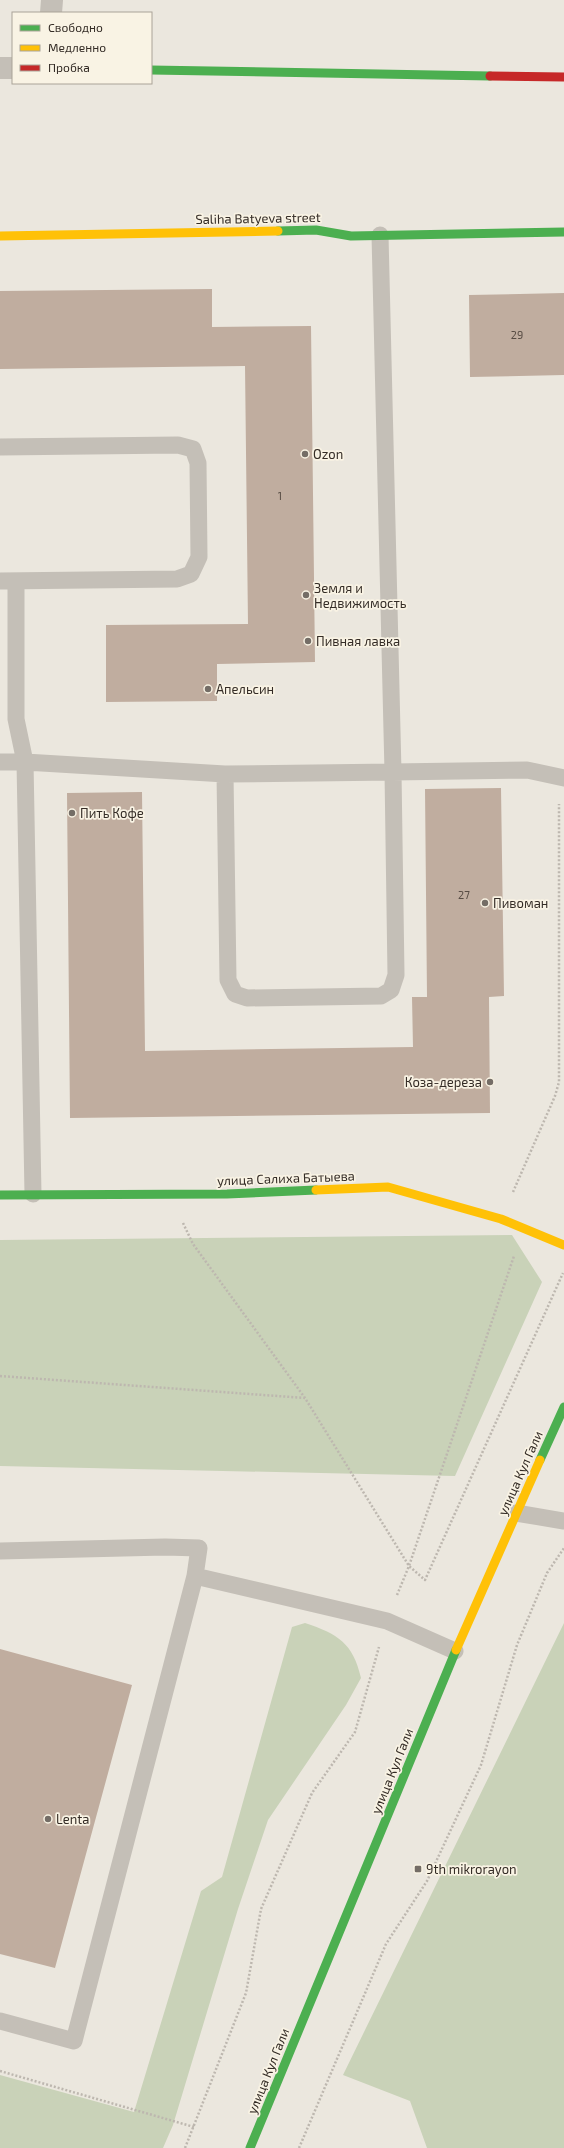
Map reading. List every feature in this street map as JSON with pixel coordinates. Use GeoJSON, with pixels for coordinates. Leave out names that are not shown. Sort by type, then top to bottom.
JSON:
{"type":"FeatureCollection","features":[{"type":"Feature","properties":{"kind":"street"},"geometry":{"type":"LineString","coordinates":[[51,12],[52,0]]}},
{"type":"Feature","properties":{"kind":"street"},"geometry":{"type":"LineString","coordinates":[[0,68],[12,68]]}},
{"type":"Feature","properties":{"kind":"street"},"geometry":{"type":"LineString","coordinates":[[152,70],[564,77]]}},
{"type":"Feature","properties":{"kind":"street","name":"Saliha Batyeva street"},"geometry":{"type":"LineString","coordinates":[[0,236],[316,230],[350,236],[564,232]]}},
{"type":"Feature","properties":{"kind":"street","name":"улица Салиха Батыева"},"geometry":{"type":"LineString","coordinates":[[0,1195],[227,1194],[388,1187],[501,1219],[564,1245]]}},
{"type":"Feature","properties":{"kind":"street","name":"улица Кул Гали"},"geometry":{"type":"LineString","coordinates":[[250,2148],[455,1651],[564,1407]]}},
{"type":"Feature","properties":{"kind":"lane"},"geometry":{"type":"LineString","coordinates":[[225,774],[228,980],[235,994],[247,998],[380,996],[390,990],[396,975],[393,772],[380,235]]}},
{"type":"Feature","properties":{"kind":"lane"},"geometry":{"type":"LineString","coordinates":[[0,447],[178,445],[193,449],[198,464],[199,557],[191,574],[177,579],[8,581],[16,718],[25,762],[33,1194]]}},
{"type":"Feature","properties":{"kind":"lane"},"geometry":{"type":"LineString","coordinates":[[0,762],[25,762],[225,774],[527,770],[562,777]]}},
{"type":"Feature","properties":{"kind":"lane"},"geometry":{"type":"LineString","coordinates":[[516,1513],[564,1521]]}},
{"type":"Feature","properties":{"kind":"lane"},"geometry":{"type":"LineString","coordinates":[[0,1552],[164,1547],[199,1548],[195,1576],[74,2041],[0,2021]]}},
{"type":"Feature","properties":{"kind":"lane"},"geometry":{"type":"LineString","coordinates":[[195,1576],[387,1621],[455,1651]]}},
{"type":"Feature","properties":{"kind":"path"},"geometry":{"type":"LineString","coordinates":[[501,1219],[555,1096],[559,1082],[562,777]]}},
{"type":"Feature","properties":{"kind":"path"},"geometry":{"type":"LineString","coordinates":[[168,1194],[193,1244],[305,1398],[409,1566],[425,1580],[564,1271]]}},
{"type":"Feature","properties":{"kind":"path"},"geometry":{"type":"LineString","coordinates":[[185,2148],[246,1993],[261,1909],[312,1793],[355,1732],[387,1621],[409,1566],[523,1228]]}},
{"type":"Feature","properties":{"kind":"path"},"geometry":{"type":"LineString","coordinates":[[0,1376],[305,1398]]}},
{"type":"Feature","properties":{"kind":"path"},"geometry":{"type":"LineString","coordinates":[[299,2148],[386,1944],[427,1881],[481,1765],[516,1645],[547,1573],[564,1548]]}},
{"type":"Feature","properties":{"kind":"path"},"geometry":{"type":"LineString","coordinates":[[0,2071],[194,2127]]}},
{"type":"Feature","properties":{"kind":"green space"},"geometry":{"type":"Polygon","coordinates":[[[512,1235],[542,1282],[455,1476],[0,1466],[0,1240],[512,1235]]]}},
{"type":"Feature","properties":{"kind":"green space"},"geometry":{"type":"Polygon","coordinates":[[[305,1623],[327,1631],[342,1642],[354,1656],[361,1678],[346,1705],[268,1820],[238,1909],[173,2125],[163,2148],[0,2148],[0,2075],[134,2112],[201,1891],[222,1877],[292,1627],[305,1623]]]}},
{"type":"Feature","properties":{"kind":"green space"},"geometry":{"type":"Polygon","coordinates":[[[564,1623],[564,2148],[427,2148],[410,2101],[343,2075],[564,1623]]]}},
{"type":"Feature","properties":{"kind":"building"},"geometry":{"type":"Polygon","coordinates":[[[212,289],[212,327],[311,326],[315,662],[217,664],[217,701],[106,702],[106,625],[248,624],[245,366],[0,369],[0,291],[212,289]]]}},
{"type":"Feature","properties":{"kind":"building"},"geometry":{"type":"Polygon","coordinates":[[[564,293],[564,375],[470,377],[469,295],[564,293]]]}},
{"type":"Feature","properties":{"kind":"building"},"geometry":{"type":"Polygon","coordinates":[[[501,788],[504,996],[489,997],[490,1113],[70,1118],[67,793],[142,792],[145,1051],[413,1047],[412,997],[427,997],[425,789],[501,788]]]}},
{"type":"Feature","properties":{"kind":"building","name":"Lenta"},"geometry":{"type":"Polygon","coordinates":[[[0,1649],[132,1685],[55,1968],[0,1954],[0,1649]]]}},
{"type":"Feature","properties":{"kind":"traffic: fast"},"geometry":{"type":"LineString","coordinates":[[152,70],[490,76]]}},
{"type":"Feature","properties":{"kind":"traffic: fast"},"geometry":{"type":"LineString","coordinates":[[278,231],[316,230],[351,236],[564,232]]}},
{"type":"Feature","properties":{"kind":"traffic: fast"},"geometry":{"type":"LineString","coordinates":[[0,1195],[227,1194],[316,1190]]}},
{"type":"Feature","properties":{"kind":"traffic: fast"},"geometry":{"type":"LineString","coordinates":[[540,1460],[564,1407]]}},
{"type":"Feature","properties":{"kind":"traffic: fast"},"geometry":{"type":"LineString","coordinates":[[250,2148],[456,1650]]}},
{"type":"Feature","properties":{"kind":"traffic: slow"},"geometry":{"type":"LineString","coordinates":[[0,236],[278,231]]}},
{"type":"Feature","properties":{"kind":"traffic: slow"},"geometry":{"type":"LineString","coordinates":[[316,1190],[388,1187],[501,1219],[564,1245]]}},
{"type":"Feature","properties":{"kind":"traffic: slow"},"geometry":{"type":"LineString","coordinates":[[456,1650],[540,1460]]}},
{"type":"Feature","properties":{"kind":"traffic: jam"},"geometry":{"type":"LineString","coordinates":[[490,76],[564,77]]}},
{"type":"Feature","properties":{"kind":"place","name":"Ozon"},"geometry":{"type":"Point","coordinates":[305,454]}},
{"type":"Feature","properties":{"kind":"place","name":"Земля и Недвижимость"},"geometry":{"type":"Point","coordinates":[306,595]}},
{"type":"Feature","properties":{"kind":"place","name":"Пивная лавка"},"geometry":{"type":"Point","coordinates":[308,641]}},
{"type":"Feature","properties":{"kind":"place","name":"Апельсин"},"geometry":{"type":"Point","coordinates":[208,689]}},
{"type":"Feature","properties":{"kind":"place","name":"Пить Кофе"},"geometry":{"type":"Point","coordinates":[72,813]}},
{"type":"Feature","properties":{"kind":"place","name":"Пивоман"},"geometry":{"type":"Point","coordinates":[485,903]}},
{"type":"Feature","properties":{"kind":"place","name":"Коза-дереза"},"geometry":{"type":"Point","coordinates":[490,1082]}},
{"type":"Feature","properties":{"kind":"place","name":"Lenta"},"geometry":{"type":"Point","coordinates":[48,1819]}},
{"type":"Feature","properties":{"kind":"place","name":"9th mikrorayon"},"geometry":{"type":"Point","coordinates":[418,1869]}}]}
